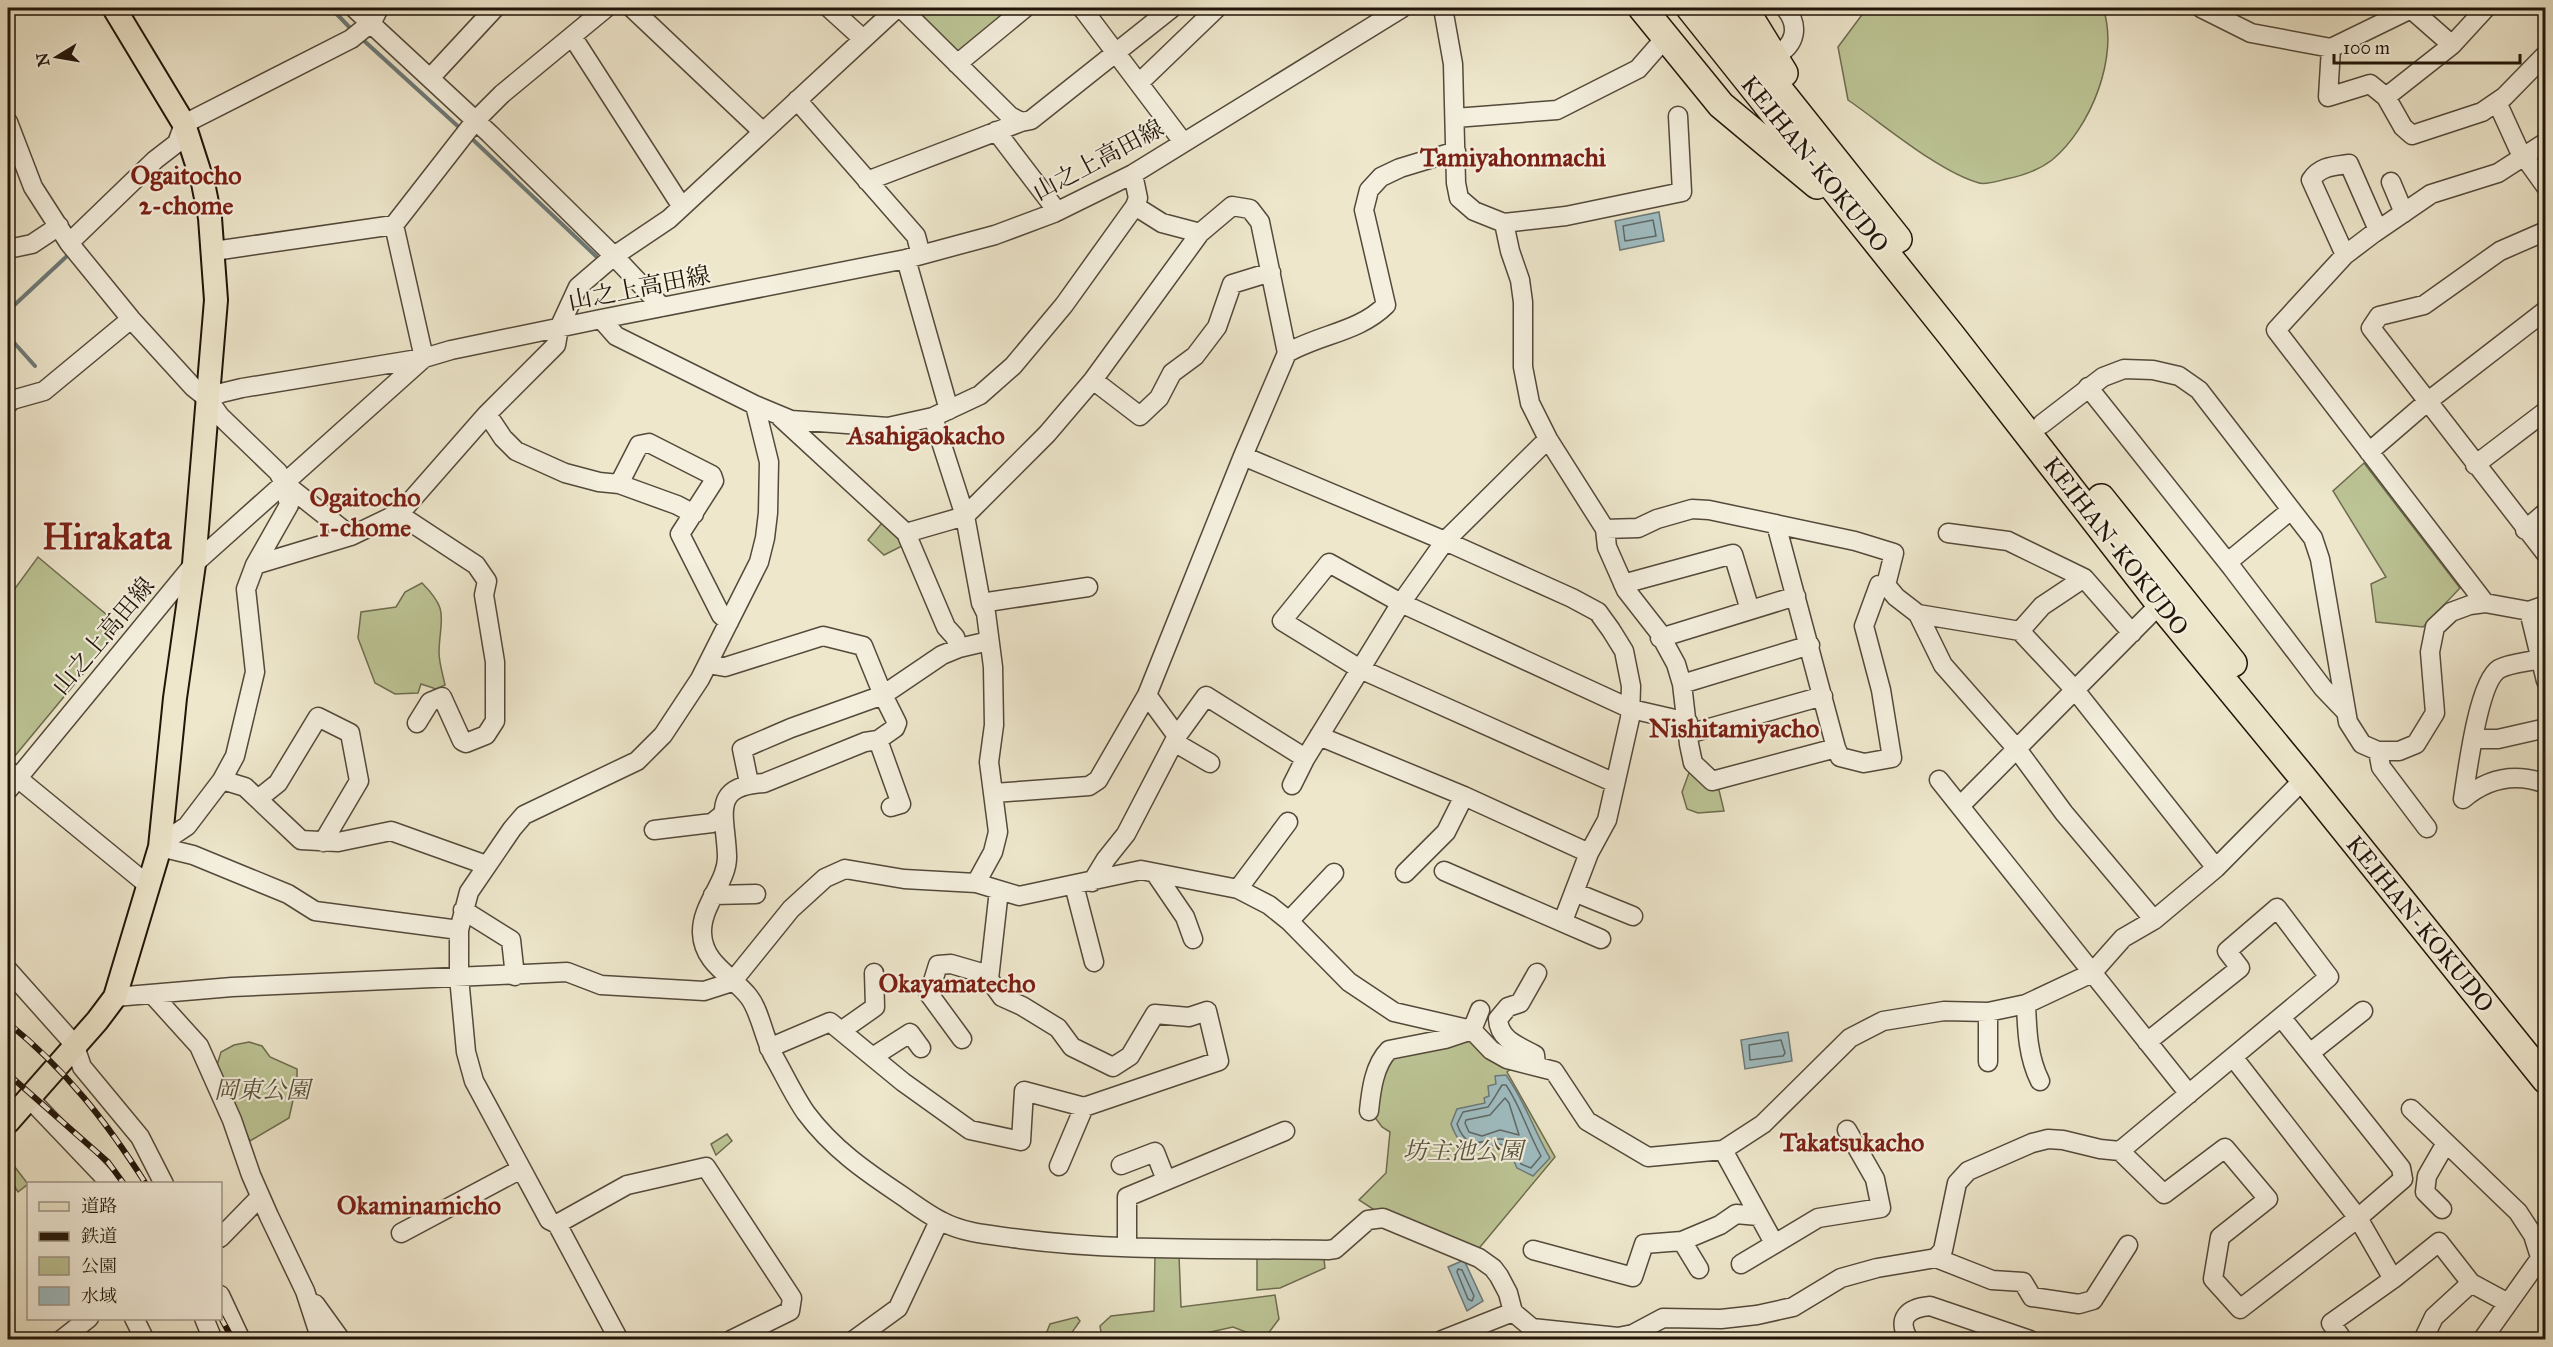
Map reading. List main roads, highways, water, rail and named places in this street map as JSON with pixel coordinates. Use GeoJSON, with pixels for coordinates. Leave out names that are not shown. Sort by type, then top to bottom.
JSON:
{"type":"FeatureCollection","features":[{"type":"Feature","properties":{"kind":"highway"},"geometry":{"type":"LineString","coordinates":[[1642,8],[1721,105],[1818,187],[1896,284],[1951,335]]}},
{"type":"Feature","properties":{"kind":"highway","name":"KEIHAN-KOKUDO"},"geometry":{"type":"LineString","coordinates":[[1690,8],[1951,335],[2160,604],[2304,778],[2546,1080]]}},
{"type":"Feature","properties":{"kind":"highway","name":"KEIHAN-KOKUDO"},"geometry":{"type":"LineString","coordinates":[[1714,8],[2546,1057]]}},
{"type":"Feature","properties":{"kind":"highway"},"geometry":{"type":"LineString","coordinates":[[1744,8],[1775,56],[1811,128]]}},
{"type":"Feature","properties":{"kind":"main road"},"geometry":{"type":"LineString","coordinates":[[8,1122],[74,1044],[97,1021],[115,997],[160,846],[176,698],[194,564],[216,300],[214,251],[206,195],[184,124],[114,8]]}},
{"type":"Feature","properties":{"kind":"water"},"geometry":{"type":"Polygon","coordinates":[[[1659,212],[1664,241],[1620,250],[1615,221],[1659,212]]]}},
{"type":"Feature","properties":{"kind":"water"},"geometry":{"type":"Polygon","coordinates":[[[1788,1032],[1792,1061],[1745,1069],[1741,1040],[1788,1032]]]}},
{"type":"Feature","properties":{"kind":"water"},"geometry":{"type":"Polygon","coordinates":[[[1506,1075],[1519,1095],[1550,1158],[1533,1176],[1517,1168],[1507,1146],[1499,1144],[1482,1149],[1469,1148],[1459,1140],[1451,1124],[1457,1109],[1485,1103],[1484,1098],[1489,1096],[1488,1086],[1496,1084],[1495,1076],[1506,1075]]]}},
{"type":"Feature","properties":{"kind":"water"},"geometry":{"type":"Polygon","coordinates":[[[1464,1260],[1483,1301],[1467,1311],[1448,1267],[1464,1260]]]}},
{"type":"Feature","properties":{"kind":"waterway"},"geometry":{"type":"LineString","coordinates":[[331,8],[353,31]]}},
{"type":"Feature","properties":{"kind":"waterway"},"geometry":{"type":"LineString","coordinates":[[361,38],[462,130]]}},
{"type":"Feature","properties":{"kind":"waterway"},"geometry":{"type":"LineString","coordinates":[[470,137],[600,260]]}},
{"type":"Feature","properties":{"kind":"waterway"},"geometry":{"type":"LineString","coordinates":[[8,311],[67,256]]}},
{"type":"Feature","properties":{"kind":"waterway"},"geometry":{"type":"LineString","coordinates":[[8,336],[35,366]]}},
{"type":"Feature","properties":{"kind":"railway"},"geometry":{"type":"LineString","coordinates":[[8,1023],[67,1078],[116,1139],[145,1182]]}},
{"type":"Feature","properties":{"kind":"railway"},"geometry":{"type":"LineString","coordinates":[[8,1074],[108,1162],[123,1182]]}},
{"type":"Feature","properties":{"kind":"railway"},"geometry":{"type":"LineString","coordinates":[[222,1320],[233,1340]]}},
{"type":"Feature","properties":{"kind":"district","name":"Tamiyahonmachi"},"geometry":{"type":"Point","coordinates":[1513,157]}},
{"type":"Feature","properties":{"kind":"district","name":"Ogaitocho 2-chome"},"geometry":{"type":"Point","coordinates":[186,190]}},
{"type":"Feature","properties":{"kind":"district","name":"Asahigaokacho"},"geometry":{"type":"Point","coordinates":[926,435]}},
{"type":"Feature","properties":{"kind":"district","name":"Ogaitocho 1-chome"},"geometry":{"type":"Point","coordinates":[365,512]}},
{"type":"Feature","properties":{"kind":"district","name":"Hirakata"},"geometry":{"type":"Point","coordinates":[107,536]}},
{"type":"Feature","properties":{"kind":"district","name":"Nishitamiyacho"},"geometry":{"type":"Point","coordinates":[1734,728]}},
{"type":"Feature","properties":{"kind":"district","name":"Okayamatecho"},"geometry":{"type":"Point","coordinates":[957,983]}},
{"type":"Feature","properties":{"kind":"district","name":"Takatsukacho"},"geometry":{"type":"Point","coordinates":[1852,1142]}},
{"type":"Feature","properties":{"kind":"district","name":"Okaminamicho"},"geometry":{"type":"Point","coordinates":[419,1205]}},
{"type":"Feature","properties":{"kind":"park label","name":"岡東公園"},"geometry":{"type":"Point","coordinates":[262,1090]}},
{"type":"Feature","properties":{"kind":"park label","name":"坊主池公園"},"geometry":{"type":"Point","coordinates":[1463,1151]}}]}
